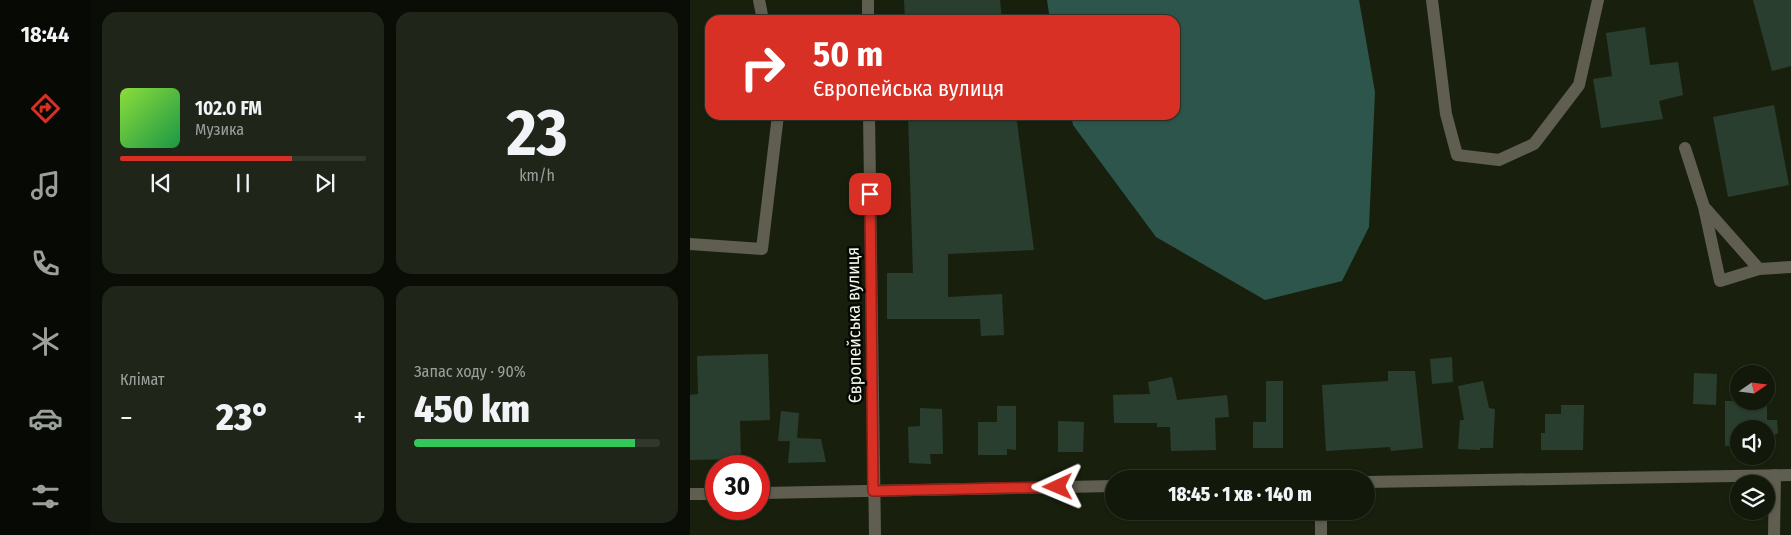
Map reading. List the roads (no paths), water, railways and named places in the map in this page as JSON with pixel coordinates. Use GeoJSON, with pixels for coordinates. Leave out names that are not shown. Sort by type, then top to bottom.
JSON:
{"type":"FeatureCollection","features":[{"type":"Feature","properties":{"kind":"street"},"geometry":{"type":"LineString","coordinates":[[759,0],[762,15]]}},
{"type":"Feature","properties":{"kind":"street"},"geometry":{"type":"LineString","coordinates":[[868,0],[868,15]]}},
{"type":"Feature","properties":{"kind":"street"},"geometry":{"type":"LineString","coordinates":[[1432,0],[1446,114],[1457,155],[1498,160],[1534,144],[1579,85],[1598,0]]}},
{"type":"Feature","properties":{"kind":"street"},"geometry":{"type":"LineString","coordinates":[[690,244],[762,249],[777,120]]}},
{"type":"Feature","properties":{"kind":"street","name":"Європейська вулиця"},"geometry":{"type":"LineString","coordinates":[[869,120],[875,535]]}},
{"type":"Feature","properties":{"kind":"street"},"geometry":{"type":"LineString","coordinates":[[1685,148],[1704,207],[1720,281],[1759,269],[1791,267]]}},
{"type":"Feature","properties":{"kind":"street"},"geometry":{"type":"LineString","coordinates":[[1704,207],[1759,269]]}},
{"type":"Feature","properties":{"kind":"street"},"geometry":{"type":"LineString","coordinates":[[1775,475],[1791,475]]}},
{"type":"Feature","properties":{"kind":"street"},"geometry":{"type":"LineString","coordinates":[[1375,482],[1730,476]]}},
{"type":"Feature","properties":{"kind":"street"},"geometry":{"type":"LineString","coordinates":[[770,493],[1105,486]]}},
{"type":"Feature","properties":{"kind":"street"},"geometry":{"type":"LineString","coordinates":[[690,494],[705,494]]}},
{"type":"Feature","properties":{"kind":"street"},"geometry":{"type":"LineString","coordinates":[[1320,535],[1321,520]]}},
{"type":"Feature","properties":{"kind":"street"},"geometry":{"type":"LineString","coordinates":[[1774,520],[1774,535]]}},
{"type":"Feature","properties":{"kind":"water"},"geometry":{"type":"Polygon","coordinates":[[[1047,0],[1359,0],[1375,92],[1369,227],[1342,281],[1265,300],[1156,237],[1073,125],[1072,120],[1180,120],[1180,15],[1049,15],[1047,0]]]}}]}
